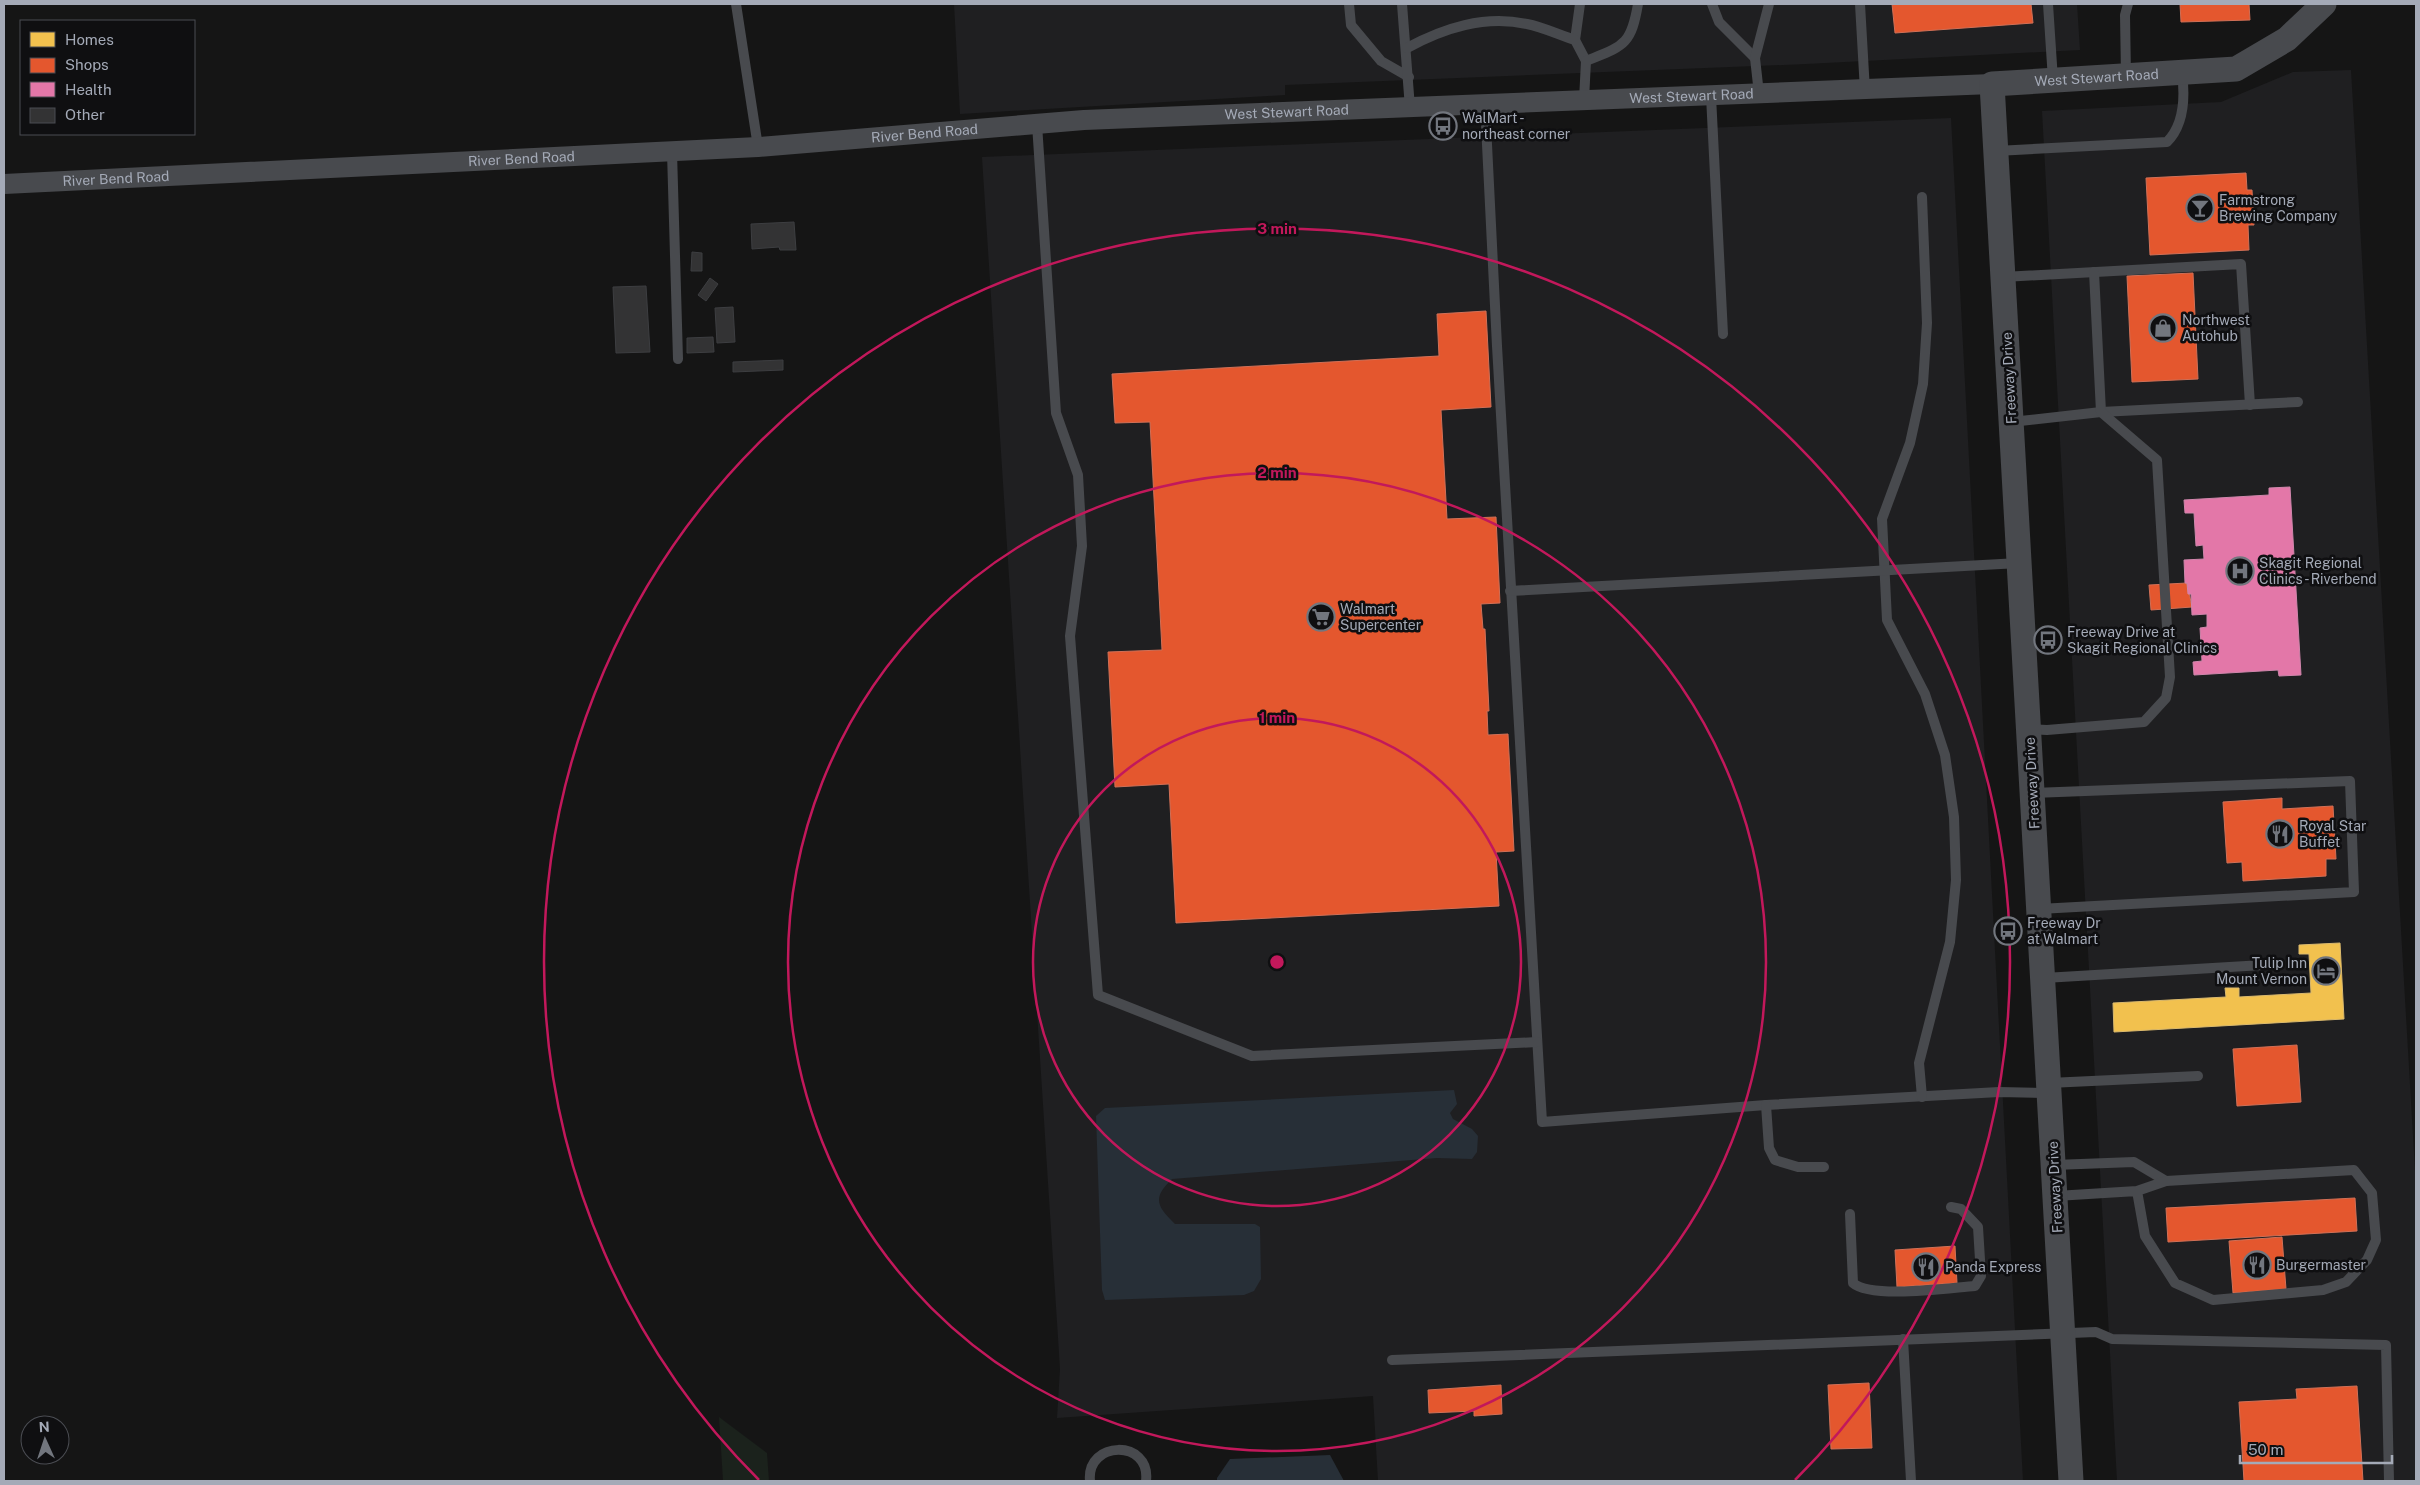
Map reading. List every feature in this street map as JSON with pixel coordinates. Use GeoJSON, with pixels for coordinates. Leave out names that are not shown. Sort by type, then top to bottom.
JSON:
{"type":"FeatureCollection","features":[{"type":"Feature","properties":{"kind":"street","name":"West Stewart Road"},"geometry":{"type":"LineString","coordinates":[[1037,124],[1084,120],[1584,100],[1866,91],[2236,69],[2287,39],[2324,4]]}},
{"type":"Feature","properties":{"kind":"street","name":"Freeway Drive"},"geometry":{"type":"LineString","coordinates":[[1992,84],[2071,1481]]}},
{"type":"Feature","properties":{"kind":"street","name":"River Bend Road"},"geometry":{"type":"LineString","coordinates":[[4,184],[758,148],[1037,124]]}},
{"type":"Feature","properties":{"kind":"lane"},"geometry":{"type":"LineString","coordinates":[[736,4],[758,148]]}},
{"type":"Feature","properties":{"kind":"lane"},"geometry":{"type":"LineString","coordinates":[[1349,4],[1350,25],[1381,61],[1408,77]]}},
{"type":"Feature","properties":{"kind":"lane"},"geometry":{"type":"LineString","coordinates":[[1402,4],[1407,48],[1410,108]]}},
{"type":"Feature","properties":{"kind":"lane"},"geometry":{"type":"LineString","coordinates":[[1580,4],[1575,40],[1586,61],[1584,100]]}},
{"type":"Feature","properties":{"kind":"lane"},"geometry":{"type":"LineString","coordinates":[[1586,61],[1621,47],[1634,26],[1638,4]]}},
{"type":"Feature","properties":{"kind":"lane"},"geometry":{"type":"LineString","coordinates":[[1712,4],[1718,22],[1755,58]]}},
{"type":"Feature","properties":{"kind":"lane"},"geometry":{"type":"LineString","coordinates":[[1759,94],[1755,58],[1769,4]]}},
{"type":"Feature","properties":{"kind":"lane"},"geometry":{"type":"LineString","coordinates":[[1860,4],[1866,91]]}},
{"type":"Feature","properties":{"kind":"lane"},"geometry":{"type":"LineString","coordinates":[[2048,4],[2053,81]]}},
{"type":"Feature","properties":{"kind":"lane"},"geometry":{"type":"LineString","coordinates":[[2126,77],[2125,15],[2128,4]]}},
{"type":"Feature","properties":{"kind":"lane"},"geometry":{"type":"LineString","coordinates":[[1407,48],[1430,36],[1461,24],[1495,22],[1526,24],[1575,40]]}},
{"type":"Feature","properties":{"kind":"lane"},"geometry":{"type":"LineString","coordinates":[[1995,151],[2167,142],[2177,132],[2185,91],[2182,73]]}},
{"type":"Feature","properties":{"kind":"lane"},"geometry":{"type":"LineString","coordinates":[[1711,96],[1723,334]]}},
{"type":"Feature","properties":{"kind":"lane"},"geometry":{"type":"LineString","coordinates":[[1485,104],[1510,591],[1542,1122],[1766,1105],[1999,1092],[2198,1076]]}},
{"type":"Feature","properties":{"kind":"lane"},"geometry":{"type":"LineString","coordinates":[[1037,124],[1056,413],[1078,475],[1082,546],[1070,636],[1098,995],[1252,1056],[1537,1042]]}},
{"type":"Feature","properties":{"kind":"lane"},"geometry":{"type":"LineString","coordinates":[[672,152],[678,359]]}},
{"type":"Feature","properties":{"kind":"lane"},"geometry":{"type":"LineString","coordinates":[[1922,197],[1927,323],[1923,384],[1910,443],[1882,519],[1887,620],[1924,694],[1945,755],[1954,818],[1956,880],[1950,942],[1919,1063],[1922,1096]]}},
{"type":"Feature","properties":{"kind":"lane"},"geometry":{"type":"LineString","coordinates":[[2003,277],[2241,264],[2250,405]]}},
{"type":"Feature","properties":{"kind":"lane"},"geometry":{"type":"LineString","coordinates":[[2029,730],[2144,722],[2166,698],[2170,677],[2157,460],[2101,412],[2094,272]]}},
{"type":"Feature","properties":{"kind":"lane"},"geometry":{"type":"LineString","coordinates":[[2011,422],[2101,412],[2298,402]]}},
{"type":"Feature","properties":{"kind":"lane"},"geometry":{"type":"LineString","coordinates":[[1510,591],[2020,562]]}},
{"type":"Feature","properties":{"kind":"lane"},"geometry":{"type":"LineString","coordinates":[[2033,793],[2350,781],[2354,892],[2040,909]]}},
{"type":"Feature","properties":{"kind":"lane"},"geometry":{"type":"LineString","coordinates":[[2044,978],[2280,964]]}},
{"type":"Feature","properties":{"kind":"lane"},"geometry":{"type":"LineString","coordinates":[[1766,1105],[1769,1148],[1775,1160],[1798,1167],[1824,1167]]}},
{"type":"Feature","properties":{"kind":"lane"},"geometry":{"type":"LineString","coordinates":[[2054,1165],[2134,1162],[2166,1181]]}},
{"type":"Feature","properties":{"kind":"lane"},"geometry":{"type":"LineString","coordinates":[[2056,1196],[2137,1191],[2166,1181],[2354,1170],[2372,1193],[2376,1240],[2367,1260],[2346,1282],[2323,1290],[2213,1300],[2175,1283],[2145,1236],[2137,1191]]}},
{"type":"Feature","properties":{"kind":"lane"},"geometry":{"type":"LineString","coordinates":[[1850,1214],[1852,1283],[1860,1289],[1878,1292],[1975,1286],[1981,1276],[1978,1227],[1961,1210],[1951,1207]]}},
{"type":"Feature","properties":{"kind":"lane"},"geometry":{"type":"LineString","coordinates":[[1392,1360],[2096,1332],[2112,1339],[2386,1345],[2389,1481]]}},
{"type":"Feature","properties":{"kind":"lane"},"geometry":{"type":"LineString","coordinates":[[1904,1339],[1911,1481]]}},
{"type":"Feature","properties":{"kind":"lane"},"geometry":{"type":"LineString","coordinates":[[1090,1481],[1090,1470],[1094,1462],[1108,1450],[1116,1448],[1126,1450],[1141,1459],[1145,1467],[1146,1481]]}},
{"type":"Feature","properties":{"kind":"shaded area"},"geometry":{"type":"Polygon","coordinates":[[[954,4],[2077,4],[2080,50],[1806,64],[1285,85],[1285,95],[960,114],[954,4]]]}},
{"type":"Feature","properties":{"kind":"shaded area"},"geometry":{"type":"Polygon","coordinates":[[[2351,70],[2416,1188],[2416,1481],[2117,1481],[2042,111],[2221,102],[2293,72],[2351,70]]]}},
{"type":"Feature","properties":{"kind":"shaded area"},"geometry":{"type":"Polygon","coordinates":[[[1951,118],[2023,1481],[1378,1481],[1373,1396],[1057,1418],[1060,1369],[982,157],[1951,118]]]}},
{"type":"Feature","properties":{"kind":"shaded area"},"geometry":{"type":"Polygon","coordinates":[[[1454,1090],[1457,1104],[1450,1113],[1453,1119],[1472,1129],[1478,1136],[1477,1152],[1472,1159],[1437,1158],[1172,1179],[1161,1192],[1159,1203],[1164,1213],[1175,1224],[1255,1224],[1260,1227],[1261,1279],[1254,1291],[1244,1295],[1105,1300],[1102,1290],[1096,1116],[1105,1108],[1454,1090]]]}},
{"type":"Feature","properties":{"kind":"shaded area"},"geometry":{"type":"Polygon","coordinates":[[[719,1417],[767,1453],[769,1481],[723,1481],[719,1417]]]}},
{"type":"Feature","properties":{"kind":"shaded area"},"geometry":{"type":"Polygon","coordinates":[[[1330,1455],[1344,1481],[1217,1481],[1217,1478],[1230,1459],[1330,1455]]]}},
{"type":"Feature","properties":{"kind":"building: Homes","name":"Tulip Inn Mount Vernon"},"geometry":{"type":"Polygon","coordinates":[[[2340,943],[2344,1019],[2114,1032],[2113,1003],[2226,997],[2225,988],[2239,988],[2239,997],[2311,993],[2309,954],[2299,954],[2299,945],[2340,943]]]}},
{"type":"Feature","properties":{"kind":"building: Shops"},"geometry":{"type":"Polygon","coordinates":[[[1892,4],[2031,4],[2033,23],[1895,33],[1892,4]]]}},
{"type":"Feature","properties":{"kind":"building: Shops"},"geometry":{"type":"Polygon","coordinates":[[[2180,4],[2249,4],[2250,20],[2181,22],[2180,4]]]}},
{"type":"Feature","properties":{"kind":"building: Shops","name":"Farmstrong Brewing Company"},"geometry":{"type":"Polygon","coordinates":[[[2246,173],[2247,190],[2252,190],[2254,225],[2248,225],[2249,250],[2150,255],[2146,178],[2246,173]]]}},
{"type":"Feature","properties":{"kind":"building: Shops","name":"Northwest Autohub"},"geometry":{"type":"Polygon","coordinates":[[[2193,273],[2198,379],[2132,382],[2127,276],[2193,273]]]}},
{"type":"Feature","properties":{"kind":"building: Shops","name":"Walmart Supercenter"},"geometry":{"type":"Polygon","coordinates":[[[1486,311],[1491,407],[1441,410],[1447,519],[1496,517],[1500,603],[1481,604],[1483,629],[1485,629],[1489,711],[1487,711],[1488,735],[1508,734],[1514,851],[1496,852],[1499,906],[1176,923],[1169,784],[1115,787],[1108,652],[1162,650],[1150,422],[1115,423],[1112,374],[1439,356],[1437,314],[1486,311]]]}},
{"type":"Feature","properties":{"kind":"building: Shops"},"geometry":{"type":"Polygon","coordinates":[[[2187,583],[2192,607],[2151,610],[2149,585],[2187,583]]]}},
{"type":"Feature","properties":{"kind":"building: Shops","name":"Royal Star Buffet"},"geometry":{"type":"Polygon","coordinates":[[[2282,798],[2282,809],[2333,806],[2336,859],[2326,859],[2326,876],[2243,881],[2242,862],[2227,863],[2223,802],[2282,798]]]}},
{"type":"Feature","properties":{"kind":"building: Shops"},"geometry":{"type":"Polygon","coordinates":[[[2297,1045],[2301,1102],[2237,1106],[2233,1049],[2297,1045]]]}},
{"type":"Feature","properties":{"kind":"building: Shops"},"geometry":{"type":"Polygon","coordinates":[[[2355,1198],[2357,1231],[2168,1242],[2166,1208],[2355,1198]]]}},
{"type":"Feature","properties":{"kind":"building: Shops","name":"Burgermaster"},"geometry":{"type":"Polygon","coordinates":[[[2282,1237],[2286,1289],[2233,1293],[2229,1241],[2282,1237]]]}},
{"type":"Feature","properties":{"kind":"building: Shops","name":"Panda Express"},"geometry":{"type":"Polygon","coordinates":[[[1955,1246],[1957,1283],[1897,1287],[1895,1250],[1955,1246]]]}},
{"type":"Feature","properties":{"kind":"building: Shops"},"geometry":{"type":"Polygon","coordinates":[[[1869,1383],[1872,1448],[1831,1449],[1828,1385],[1869,1383]]]}},
{"type":"Feature","properties":{"kind":"building: Shops"},"geometry":{"type":"Polygon","coordinates":[[[1501,1385],[1502,1414],[1474,1416],[1474,1411],[1429,1413],[1428,1390],[1501,1385]]]}},
{"type":"Feature","properties":{"kind":"building: Shops"},"geometry":{"type":"Polygon","coordinates":[[[2357,1386],[2363,1481],[2244,1481],[2239,1402],[2297,1399],[2296,1389],[2357,1386]]]}},
{"type":"Feature","properties":{"kind":"building: Health","name":"Skagit Regional Clinics - Riverbend"},"geometry":{"type":"Polygon","coordinates":[[[2290,487],[2301,675],[2279,676],[2278,670],[2194,675],[2193,662],[2202,661],[2200,628],[2207,627],[2207,614],[2192,615],[2191,594],[2188,594],[2187,583],[2185,583],[2184,560],[2204,559],[2203,545],[2196,546],[2194,513],[2185,513],[2184,500],[2269,495],[2269,488],[2290,487]]]}},
{"type":"Feature","properties":{"kind":"building: Other"},"geometry":{"type":"Polygon","coordinates":[[[794,222],[796,250],[780,250],[779,247],[752,249],[751,224],[794,222]]]}},
{"type":"Feature","properties":{"kind":"building: Other"},"geometry":{"type":"Polygon","coordinates":[[[692,252],[702,253],[702,271],[691,271],[692,252]]]}},
{"type":"Feature","properties":{"kind":"building: Other"},"geometry":{"type":"Polygon","coordinates":[[[710,278],[718,284],[706,301],[698,295],[710,278]]]}},
{"type":"Feature","properties":{"kind":"building: Other"},"geometry":{"type":"Polygon","coordinates":[[[646,286],[650,352],[616,353],[613,287],[646,286]]]}},
{"type":"Feature","properties":{"kind":"building: Other"},"geometry":{"type":"Polygon","coordinates":[[[733,307],[735,342],[717,343],[715,308],[733,307]]]}},
{"type":"Feature","properties":{"kind":"building: Other"},"geometry":{"type":"Polygon","coordinates":[[[713,337],[714,352],[687,353],[687,338],[713,337]]]}},
{"type":"Feature","properties":{"kind":"building: Other"},"geometry":{"type":"Polygon","coordinates":[[[783,360],[783,370],[733,372],[733,362],[783,360]]]}},
{"type":"Feature","properties":{"kind":"place","name":"WalMart - northeast corner"},"geometry":{"type":"Point","coordinates":[1443,126]}},
{"type":"Feature","properties":{"kind":"place","name":"Farmstrong Brewing Company"},"geometry":{"type":"Point","coordinates":[2200,208]}},
{"type":"Feature","properties":{"kind":"place","name":"Northwest Autohub"},"geometry":{"type":"Point","coordinates":[2163,328]}},
{"type":"Feature","properties":{"kind":"place","name":"Skagit Regional Clinics - Riverbend"},"geometry":{"type":"Point","coordinates":[2240,571]}},
{"type":"Feature","properties":{"kind":"place","name":"Walmart Supercenter"},"geometry":{"type":"Point","coordinates":[1321,617]}},
{"type":"Feature","properties":{"kind":"place","name":"Freeway Drive at Skagit Regional Clinics"},"geometry":{"type":"Point","coordinates":[2048,640]}},
{"type":"Feature","properties":{"kind":"place","name":"Royal Star Buffet"},"geometry":{"type":"Point","coordinates":[2280,834]}},
{"type":"Feature","properties":{"kind":"place","name":"Freeway Dr at Walmart"},"geometry":{"type":"Point","coordinates":[2008,931]}},
{"type":"Feature","properties":{"kind":"place","name":"Tulip Inn Mount Vernon"},"geometry":{"type":"Point","coordinates":[2326,971]}},
{"type":"Feature","properties":{"kind":"place","name":"Burgermaster"},"geometry":{"type":"Point","coordinates":[2257,1265]}},
{"type":"Feature","properties":{"kind":"place","name":"Panda Express"},"geometry":{"type":"Point","coordinates":[1926,1267]}}]}
